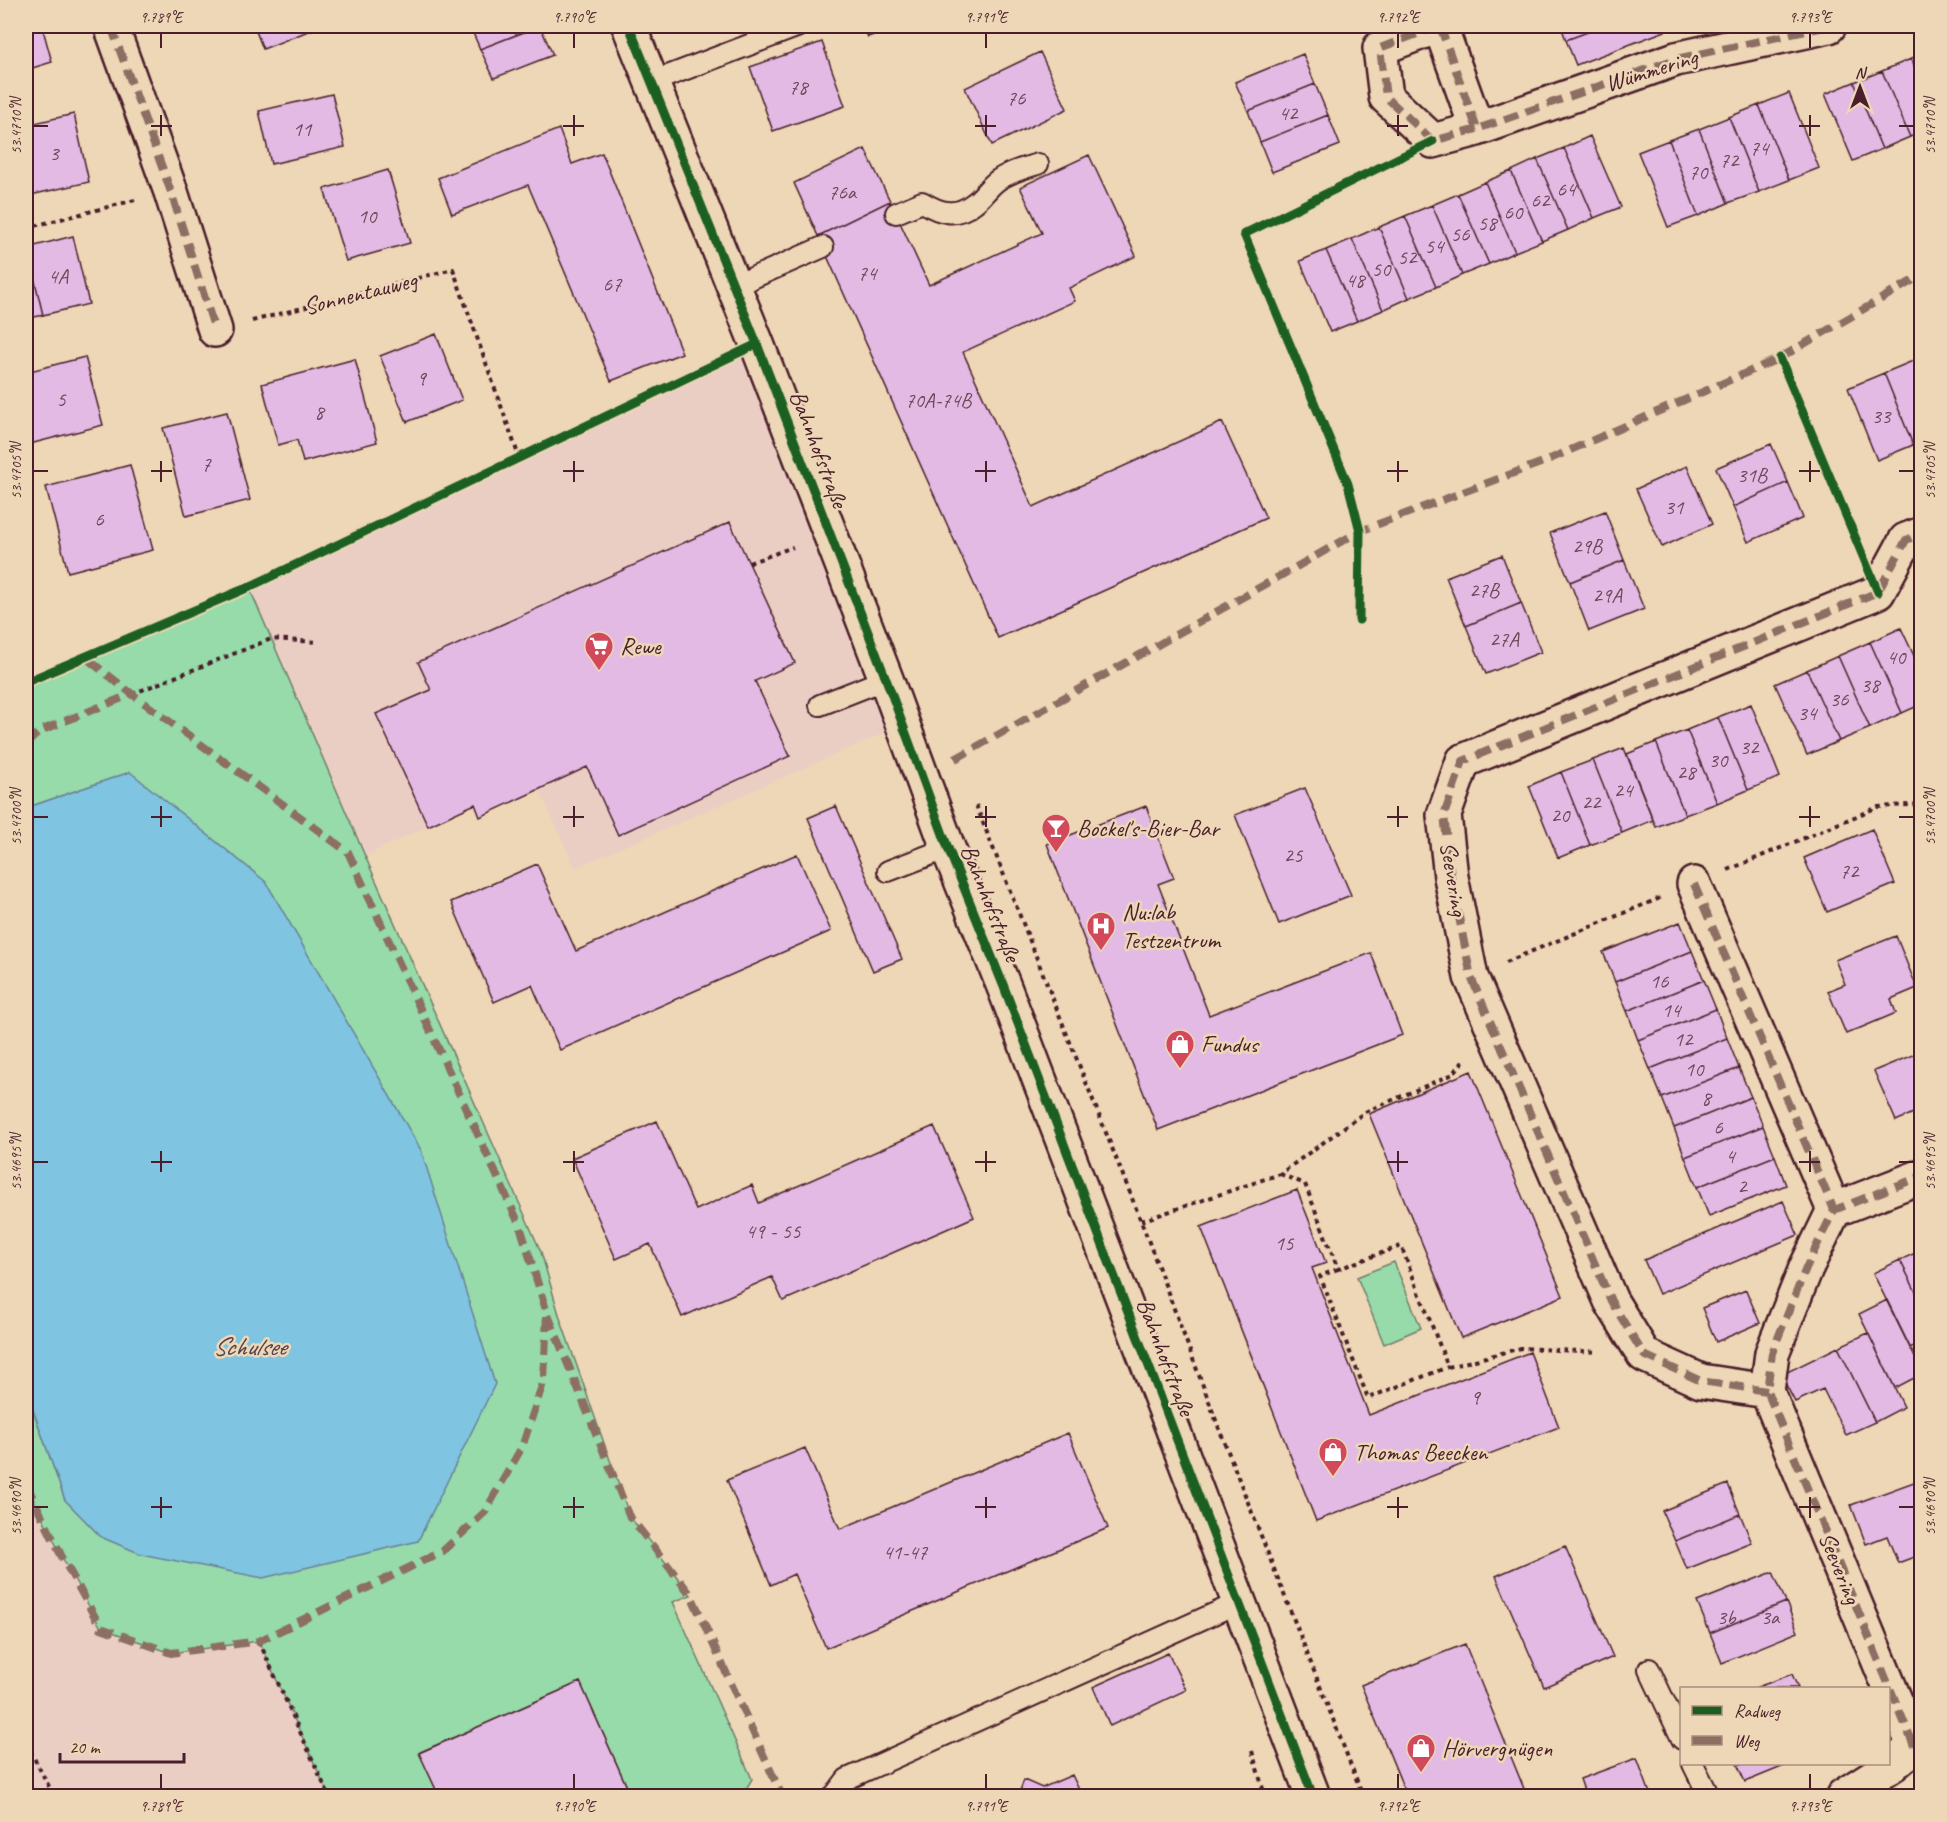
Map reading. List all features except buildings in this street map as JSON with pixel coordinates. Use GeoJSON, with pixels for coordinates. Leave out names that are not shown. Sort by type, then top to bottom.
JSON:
{"type":"FeatureCollection","features":[{"type":"Feature","properties":{"kind":"street"},"geometry":{"type":"LineString","coordinates":[[111,26],[171,192],[215,330]]}},
{"type":"Feature","properties":{"kind":"street","name":"Bahnhofstraße"},"geometry":{"type":"LineString","coordinates":[[629,26],[830,533],[948,848],[1008,998],[1313,1797]]}},
{"type":"Feature","properties":{"kind":"street","name":"Wümmering"},"geometry":{"type":"LineString","coordinates":[[1477,129],[1439,26],[1380,48],[1386,97],[1433,141],[1477,129],[1676,59],[1829,26]]}},
{"type":"Feature","properties":{"kind":"street","name":"Seevering"},"geometry":{"type":"LineString","coordinates":[[1644,1355],[1611,1301],[1471,977],[1451,877],[1444,814],[1463,761],[1878,592],[1906,540],[1922,534]]}},
{"type":"Feature","properties":{"kind":"street"},"geometry":{"type":"LineString","coordinates":[[1694,884],[1834,1210],[1922,1176]]}},
{"type":"Feature","properties":{"kind":"street","name":"Seevering"},"geometry":{"type":"LineString","coordinates":[[1834,1210],[1806,1268],[1772,1353],[1767,1391],[1919,1750]]}},
{"type":"Feature","properties":{"kind":"street"},"geometry":{"type":"LineString","coordinates":[[1644,1355],[1701,1381],[1767,1391]]}},
{"type":"Feature","properties":{"kind":"street"},"geometry":{"type":"LineString","coordinates":[[1844,1797],[1893,1764],[1919,1750]]}},
{"type":"Feature","properties":{"kind":"lane"},"geometry":{"type":"LineString","coordinates":[[652,82],[799,26]]}},
{"type":"Feature","properties":{"kind":"lane"},"geometry":{"type":"LineString","coordinates":[[896,213],[922,202],[938,212],[965,210],[997,180],[1012,172],[1038,164]]}},
{"type":"Feature","properties":{"kind":"lane"},"geometry":{"type":"LineString","coordinates":[[734,286],[823,247]]}},
{"type":"Feature","properties":{"kind":"lane"},"geometry":{"type":"LineString","coordinates":[[820,705],[886,679]]}},
{"type":"Feature","properties":{"kind":"lane"},"geometry":{"type":"LineString","coordinates":[[888,871],[948,848]]}},
{"type":"Feature","properties":{"kind":"lane"},"geometry":{"type":"LineString","coordinates":[[834,1797],[847,1779],[1240,1602]]}},
{"type":"Feature","properties":{"kind":"lane"},"geometry":{"type":"LineString","coordinates":[[1649,1669],[1680,1734]]}},
{"type":"Feature","properties":{"kind":"lane"},"geometry":{"type":"LineString","coordinates":[[1693,1765],[1709,1797]]}},
{"type":"Feature","properties":{"kind":"path"},"geometry":{"type":"LineString","coordinates":[[26,228],[171,192]]}},
{"type":"Feature","properties":{"kind":"path"},"geometry":{"type":"LineString","coordinates":[[749,563],[830,533]]}},
{"type":"Feature","properties":{"kind":"path"},"geometry":{"type":"LineString","coordinates":[[132,694],[271,639],[317,642]]}},
{"type":"Feature","properties":{"kind":"path"},"geometry":{"type":"LineString","coordinates":[[1878,807],[1922,804]]}},
{"type":"Feature","properties":{"kind":"path"},"geometry":{"type":"LineString","coordinates":[[1099,1235],[1280,1174],[1365,1112],[1453,1074],[1493,1027]]}},
{"type":"Feature","properties":{"kind":"path"},"geometry":{"type":"LineString","coordinates":[[1280,1174],[1305,1184],[1338,1269]]}},
{"type":"Feature","properties":{"kind":"path"},"geometry":{"type":"LineString","coordinates":[[1448,1367],[1401,1246],[1320,1276],[1368,1398],[1448,1367],[1521,1348],[1644,1355]]}},
{"type":"Feature","properties":{"kind":"path"},"geometry":{"type":"LineString","coordinates":[[259,1641],[329,1797]]}},
{"type":"Feature","properties":{"kind":"path"},"geometry":{"type":"LineString","coordinates":[[26,1743],[54,1797]]}},
{"type":"Feature","properties":{"kind":"shaded area"},"geometry":{"type":"Polygon","coordinates":[[[757,344],[903,725],[575,868],[539,789],[480,817],[474,804],[365,856],[249,587],[757,344]]]}},
{"type":"Feature","properties":{"kind":"shaded area"},"geometry":{"type":"Polygon","coordinates":[[[26,1484],[101,1628],[171,1653],[259,1641],[329,1796],[26,1796],[26,1484]]]}},
{"type":"Feature","properties":{"kind":"green space"},"geometry":{"type":"Polygon","coordinates":[[[249,587],[365,856],[541,1252],[560,1318],[630,1517],[691,1595],[673,1602],[752,1779],[742,1796],[631,1796],[580,1682],[420,1752],[439,1796],[329,1796],[259,1641],[171,1653],[101,1628],[26,1484],[26,1390],[65,1500],[130,772],[26,810],[26,682],[249,587]]]}},
{"type":"Feature","properties":{"kind":"green space"},"geometry":{"type":"Polygon","coordinates":[[[1394,1262],[1421,1328],[1384,1344],[1357,1277],[1394,1262]]]}},
{"type":"Feature","properties":{"kind":"water","name":"Schulsee"},"geometry":{"type":"Polygon","coordinates":[[[130,772],[266,882],[421,1150],[495,1384],[418,1541],[263,1578],[141,1554],[101,1537],[65,1500],[26,1390],[26,810],[130,772]]]}},
{"type":"Feature","properties":{"kind":"marked path"},"geometry":{"type":"LineString","coordinates":[[111,26],[171,192],[215,330]]}},
{"type":"Feature","properties":{"kind":"marked path"},"geometry":{"type":"LineString","coordinates":[[1438,26],[1380,48],[1386,97],[1433,141],[1477,129]]}},
{"type":"Feature","properties":{"kind":"marked path"},"geometry":{"type":"LineString","coordinates":[[1440,26],[1477,129],[1676,59],[1829,26]]}},
{"type":"Feature","properties":{"kind":"marked path"},"geometry":{"type":"LineString","coordinates":[[955,759],[1360,531],[1543,462],[1780,358],[1922,275]]}},
{"type":"Feature","properties":{"kind":"marked path"},"geometry":{"type":"LineString","coordinates":[[1767,1391],[1701,1381],[1644,1355],[1611,1301],[1471,977],[1451,877],[1444,815],[1463,761],[1878,592],[1906,540],[1922,534]]}},
{"type":"Feature","properties":{"kind":"marked path"},"geometry":{"type":"LineString","coordinates":[[26,1484],[101,1628],[171,1653],[259,1641],[443,1551],[485,1512],[522,1447],[544,1380],[547,1313],[520,1226],[348,852],[85,657]]}},
{"type":"Feature","properties":{"kind":"marked path"},"geometry":{"type":"LineString","coordinates":[[26,744],[40,731],[132,694]]}},
{"type":"Feature","properties":{"kind":"marked path"},"geometry":{"type":"LineString","coordinates":[[1694,884],[1834,1210]]}},
{"type":"Feature","properties":{"kind":"marked path"},"geometry":{"type":"LineString","coordinates":[[1890,1687],[1767,1391],[1772,1353],[1806,1268],[1834,1210],[1922,1176]]}},
{"type":"Feature","properties":{"kind":"marked path"},"geometry":{"type":"LineString","coordinates":[[548,1315],[630,1517],[691,1595],[782,1796]]}},
{"type":"Feature","properties":{"kind":"marked path"},"geometry":{"type":"LineString","coordinates":[[1890,1688],[1914,1746]]}},
{"type":"Feature","properties":{"kind":"cycle path"},"geometry":{"type":"LineString","coordinates":[[629,26],[757,344],[886,679],[948,848],[1004,987],[1313,1796]]}},
{"type":"Feature","properties":{"kind":"cycle path"},"geometry":{"type":"LineString","coordinates":[[1359,620],[1360,531],[1348,484],[1244,234],[1433,141]]}},
{"type":"Feature","properties":{"kind":"cycle path"},"geometry":{"type":"LineString","coordinates":[[26,682],[249,587],[757,344]]}},
{"type":"Feature","properties":{"kind":"cycle path"},"geometry":{"type":"LineString","coordinates":[[1780,358],[1878,592]]}},
{"type":"Feature","properties":{"kind":"place","name":"Rewe"},"geometry":{"type":"Point","coordinates":[599,672]}},
{"type":"Feature","properties":{"kind":"place","name":"Bockel's-Bier-Bar"},"geometry":{"type":"Point","coordinates":[1056,854]}},
{"type":"Feature","properties":{"kind":"place","name":"Nu:lab Testzentrum"},"geometry":{"type":"Point","coordinates":[1101,952]}},
{"type":"Feature","properties":{"kind":"place","name":"Fundus"},"geometry":{"type":"Point","coordinates":[1180,1070]}},
{"type":"Feature","properties":{"kind":"place","name":"Thomas Beecken"},"geometry":{"type":"Point","coordinates":[1333,1478]}},
{"type":"Feature","properties":{"kind":"place","name":"Hörvergnügen"},"geometry":{"type":"Point","coordinates":[1421,1774]}}]}
